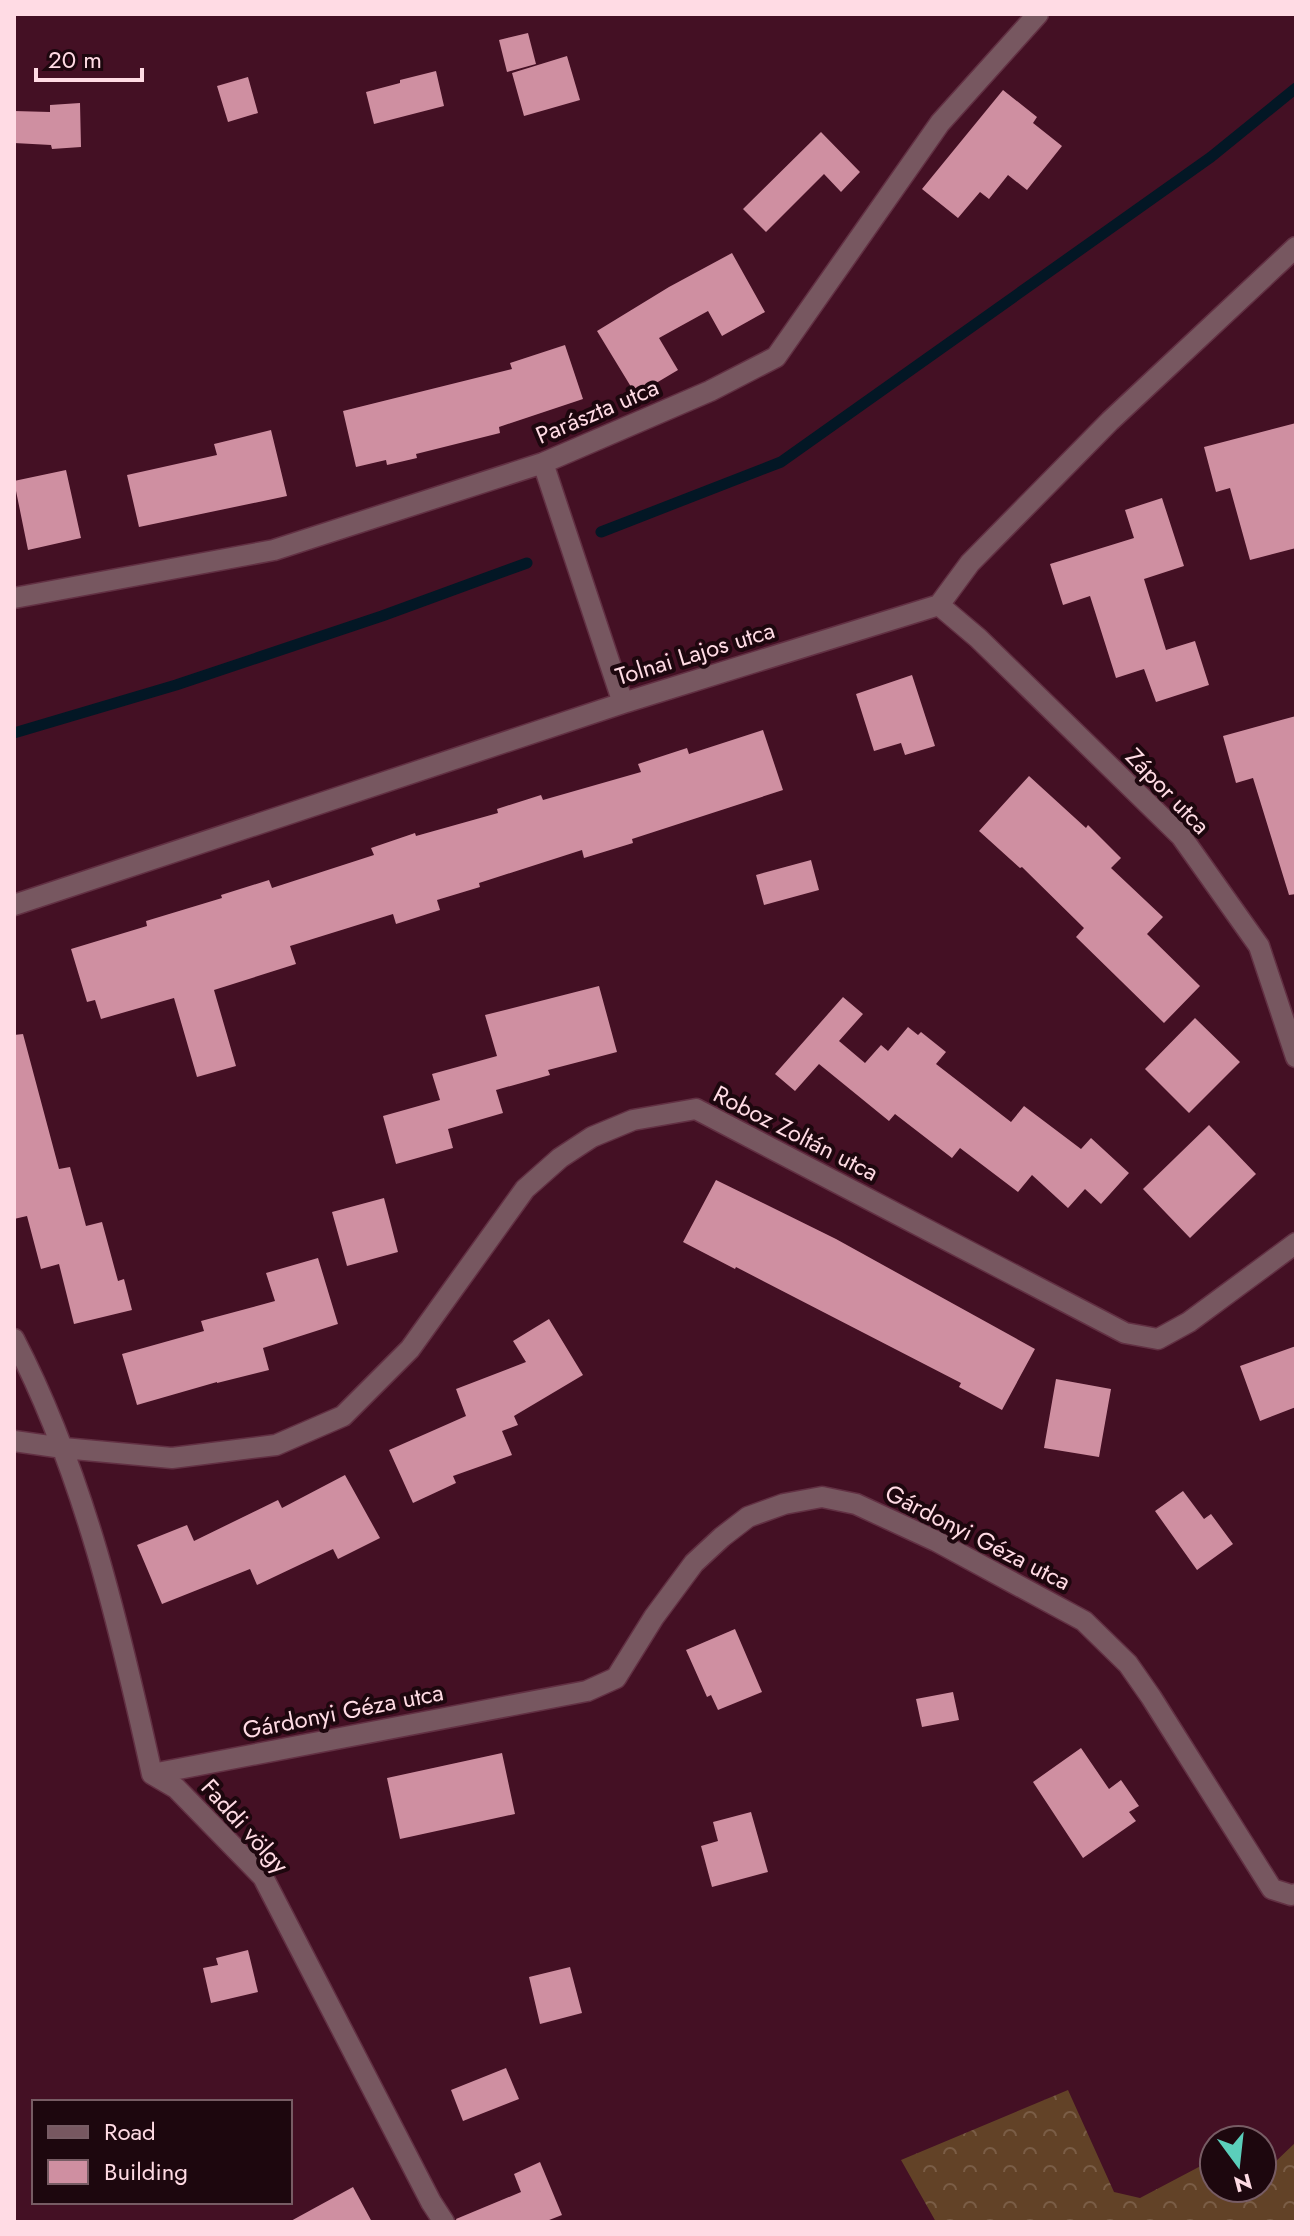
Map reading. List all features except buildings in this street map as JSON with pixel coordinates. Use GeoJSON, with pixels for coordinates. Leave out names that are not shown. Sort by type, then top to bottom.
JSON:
{"type":"FeatureCollection","features":[{"type":"Feature","properties":{"kind":"street","name":"Parászta utca"},"geometry":{"type":"LineString","coordinates":[[14,598],[274,550],[543,463],[710,391],[776,357],[940,123],[1038,14]]}},
{"type":"Feature","properties":{"kind":"street"},"geometry":{"type":"LineString","coordinates":[[939,605],[970,563],[1078,453],[1296,247]]}},
{"type":"Feature","properties":{"kind":"street"},"geometry":{"type":"LineString","coordinates":[[543,463],[623,703]]}},
{"type":"Feature","properties":{"kind":"street","name":"Tolnai Lajos utca"},"geometry":{"type":"LineString","coordinates":[[14,905],[623,703],[939,605]]}},
{"type":"Feature","properties":{"kind":"street","name":"Zápor utca"},"geometry":{"type":"LineString","coordinates":[[939,605],[978,638],[1181,836],[1259,946],[1296,1057]]}},
{"type":"Feature","properties":{"kind":"street","name":"Roboz Zoltán utca"},"geometry":{"type":"LineString","coordinates":[[14,1441],[172,1458],[276,1445],[343,1416],[410,1349],[525,1189],[560,1158],[592,1137],[633,1120],[696,1109],[1125,1333],[1158,1339],[1189,1322],[1296,1243]]}},
{"type":"Feature","properties":{"kind":"street"},"geometry":{"type":"LineString","coordinates":[[14,1339],[63,1448],[122,1640],[152,1774]]}},
{"type":"Feature","properties":{"kind":"street","name":"Gárdonyi Géza utca"},"geometry":{"type":"LineString","coordinates":[[152,1774],[587,1691],[616,1678],[654,1617],[694,1563],[722,1537],[748,1517],[784,1504],[822,1497],[856,1504],[936,1541],[1084,1621],[1128,1664],[1272,1889],[1296,1894]]}},
{"type":"Feature","properties":{"kind":"street","name":"Faddi völgy"},"geometry":{"type":"LineString","coordinates":[[152,1774],[176,1788],[263,1877],[444,2222]]}},
{"type":"Feature","properties":{"kind":"green space"},"geometry":{"type":"Polygon","coordinates":[[[1068,2090],[1114,2192],[1140,2198],[1198,2167],[1198,2204],[1278,2204],[1278,2159],[1296,2142],[1296,2222],[936,2222],[901,2160],[1068,2090]]]}},
{"type":"Feature","properties":{"kind":"waterway"},"geometry":{"type":"LineString","coordinates":[[601,532],[781,462],[1211,157],[1296,88]]}},
{"type":"Feature","properties":{"kind":"waterway"},"geometry":{"type":"LineString","coordinates":[[14,733],[176,685],[382,616],[527,563]]}}]}
